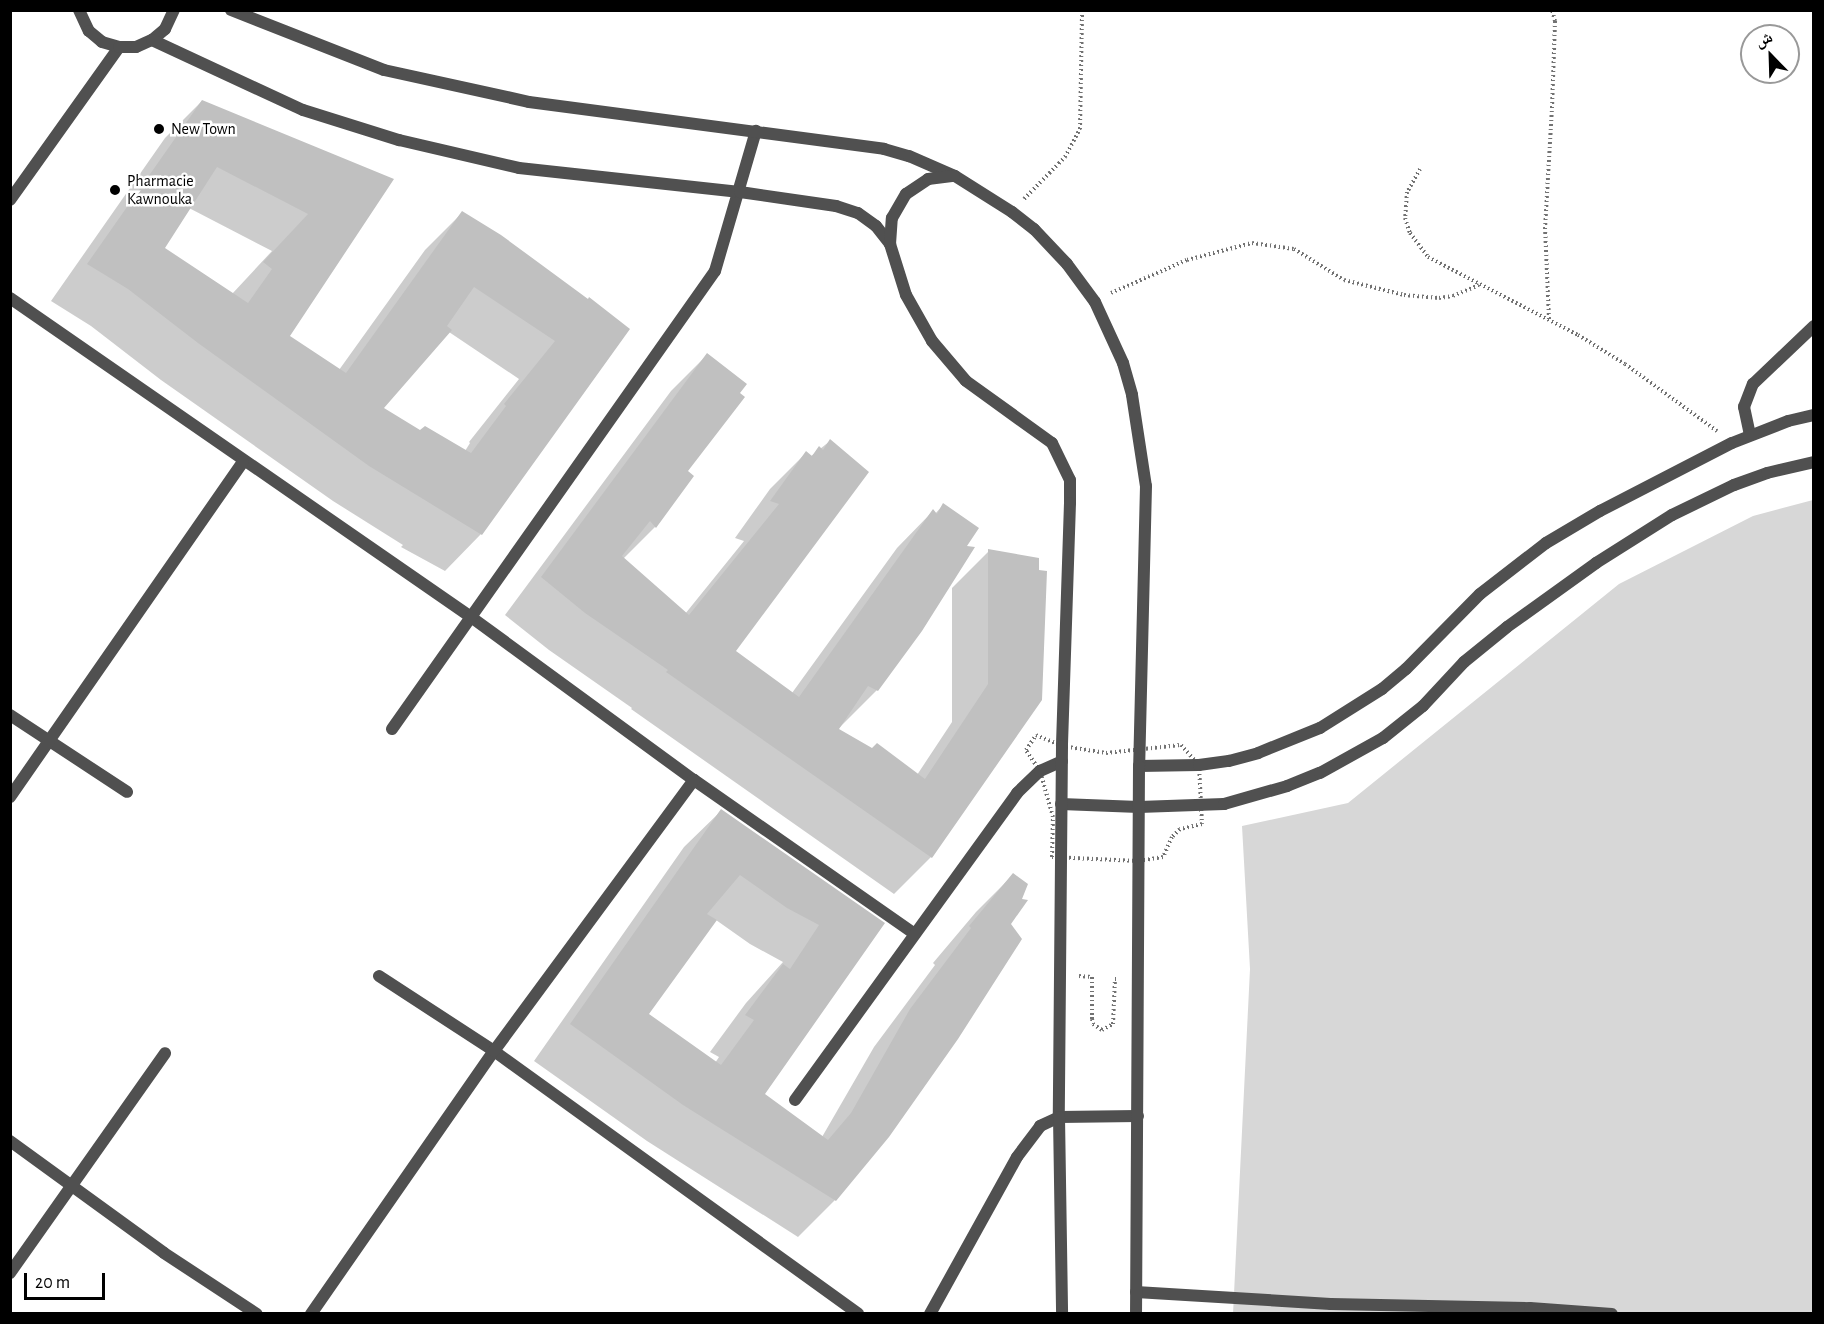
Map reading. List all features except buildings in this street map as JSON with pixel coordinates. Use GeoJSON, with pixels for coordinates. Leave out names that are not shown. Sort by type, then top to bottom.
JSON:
{"type":"FeatureCollection","features":[{"type":"Feature","properties":{"kind":"street"},"geometry":{"type":"LineString","coordinates":[[78,12],[89,31],[102,42],[118,47],[136,47],[152,40],[165,29],[174,10]]}},
{"type":"Feature","properties":{"kind":"street"},"geometry":{"type":"LineString","coordinates":[[231,10],[384,70],[529,102],[884,149],[932,165],[955,176],[1012,212],[1034,229],[1067,264],[1095,302],[1124,363],[1132,394],[1146,486],[1138,807],[1136,1314]]}},
{"type":"Feature","properties":{"kind":"street"},"geometry":{"type":"LineString","coordinates":[[152,40],[303,110],[399,140],[519,168],[740,192],[836,206],[858,213],[876,226],[890,244],[906,295],[932,341],[966,381],[1052,443],[1070,480],[1061,804],[1059,1117],[1062,1314]]}},
{"type":"Feature","properties":{"kind":"street"},"geometry":{"type":"LineString","coordinates":[[10,200],[118,47]]}},
{"type":"Feature","properties":{"kind":"street"},"geometry":{"type":"LineString","coordinates":[[392,729],[700,296],[715,271],[756,131]]}},
{"type":"Feature","properties":{"kind":"street"},"geometry":{"type":"LineString","coordinates":[[890,244],[892,218],[906,194],[928,179],[955,176]]}},
{"type":"Feature","properties":{"kind":"street"},"geometry":{"type":"LineString","coordinates":[[10,298],[243,462],[471,617],[694,780],[915,934]]}},
{"type":"Feature","properties":{"kind":"street"},"geometry":{"type":"LineString","coordinates":[[1750,435],[1744,407],[1753,384],[1814,326]]}},
{"type":"Feature","properties":{"kind":"street"},"geometry":{"type":"LineString","coordinates":[[1139,766],[1199,765],[1229,761],[1258,753],[1320,728],[1382,689],[1406,669],[1480,594],[1546,543],[1600,511],[1732,442],[1814,415]]}},
{"type":"Feature","properties":{"kind":"street"},"geometry":{"type":"LineString","coordinates":[[10,797],[243,462]]}},
{"type":"Feature","properties":{"kind":"street"},"geometry":{"type":"LineString","coordinates":[[1061,804],[1138,807],[1224,804],[1287,786],[1352,756],[1383,738],[1423,706],[1464,662],[1507,627],[1596,563],[1703,499],[1767,473],[1814,462]]}},
{"type":"Feature","properties":{"kind":"street"},"geometry":{"type":"LineString","coordinates":[[10,715],[127,792]]}},
{"type":"Feature","properties":{"kind":"street"},"geometry":{"type":"LineString","coordinates":[[795,1100],[1017,793],[1040,771],[1062,761]]}},
{"type":"Feature","properties":{"kind":"street"},"geometry":{"type":"LineString","coordinates":[[311,1314],[494,1051],[694,780]]}},
{"type":"Feature","properties":{"kind":"street"},"geometry":{"type":"LineString","coordinates":[[379,976],[494,1051],[858,1314]]}},
{"type":"Feature","properties":{"kind":"street"},"geometry":{"type":"LineString","coordinates":[[10,1273],[165,1053]]}},
{"type":"Feature","properties":{"kind":"street"},"geometry":{"type":"LineString","coordinates":[[930,1314],[1017,1157],[1040,1126],[1059,1117],[1138,1116]]}},
{"type":"Feature","properties":{"kind":"street"},"geometry":{"type":"LineString","coordinates":[[10,1141],[164,1252],[258,1314]]}},
{"type":"Feature","properties":{"kind":"street"},"geometry":{"type":"LineString","coordinates":[[1136,1292],[1331,1309],[1530,1308],[1612,1314]]}},
{"type":"Feature","properties":{"kind":"path"},"geometry":{"type":"LineString","coordinates":[[1012,212],[1065,157],[1080,129],[1082,10]]}},
{"type":"Feature","properties":{"kind":"path"},"geometry":{"type":"LineString","coordinates":[[1549,319],[1545,228],[1555,21],[1552,10]]}},
{"type":"Feature","properties":{"kind":"path"},"geometry":{"type":"LineString","coordinates":[[1420,169],[1410,186],[1405,205],[1410,233],[1428,257],[1549,319],[1625,364],[1732,442]]}},
{"type":"Feature","properties":{"kind":"path"},"geometry":{"type":"LineString","coordinates":[[1095,302],[1124,286],[1186,260],[1252,243],[1294,249],[1344,280],[1404,295],[1439,298],[1453,296],[1479,284]]}},
{"type":"Feature","properties":{"kind":"path"},"geometry":{"type":"LineString","coordinates":[[1060,976],[1092,977],[1092,1019],[1093,1024],[1102,1030],[1113,1023],[1115,979],[1138,979]]}},
{"type":"Feature","properties":{"kind":"shaded area"},"geometry":{"type":"Polygon","coordinates":[[[1813,500],[1813,1313],[1233,1314],[1250,969],[1242,826],[1348,803],[1619,584],[1753,516],[1813,500]]]}},
{"type":"Feature","properties":{"kind":"place","name":"New Town"},"geometry":{"type":"Point","coordinates":[159,129]}},
{"type":"Feature","properties":{"kind":"place","name":"Pharmacie Kawnouka"},"geometry":{"type":"Point","coordinates":[115,190]}}]}
